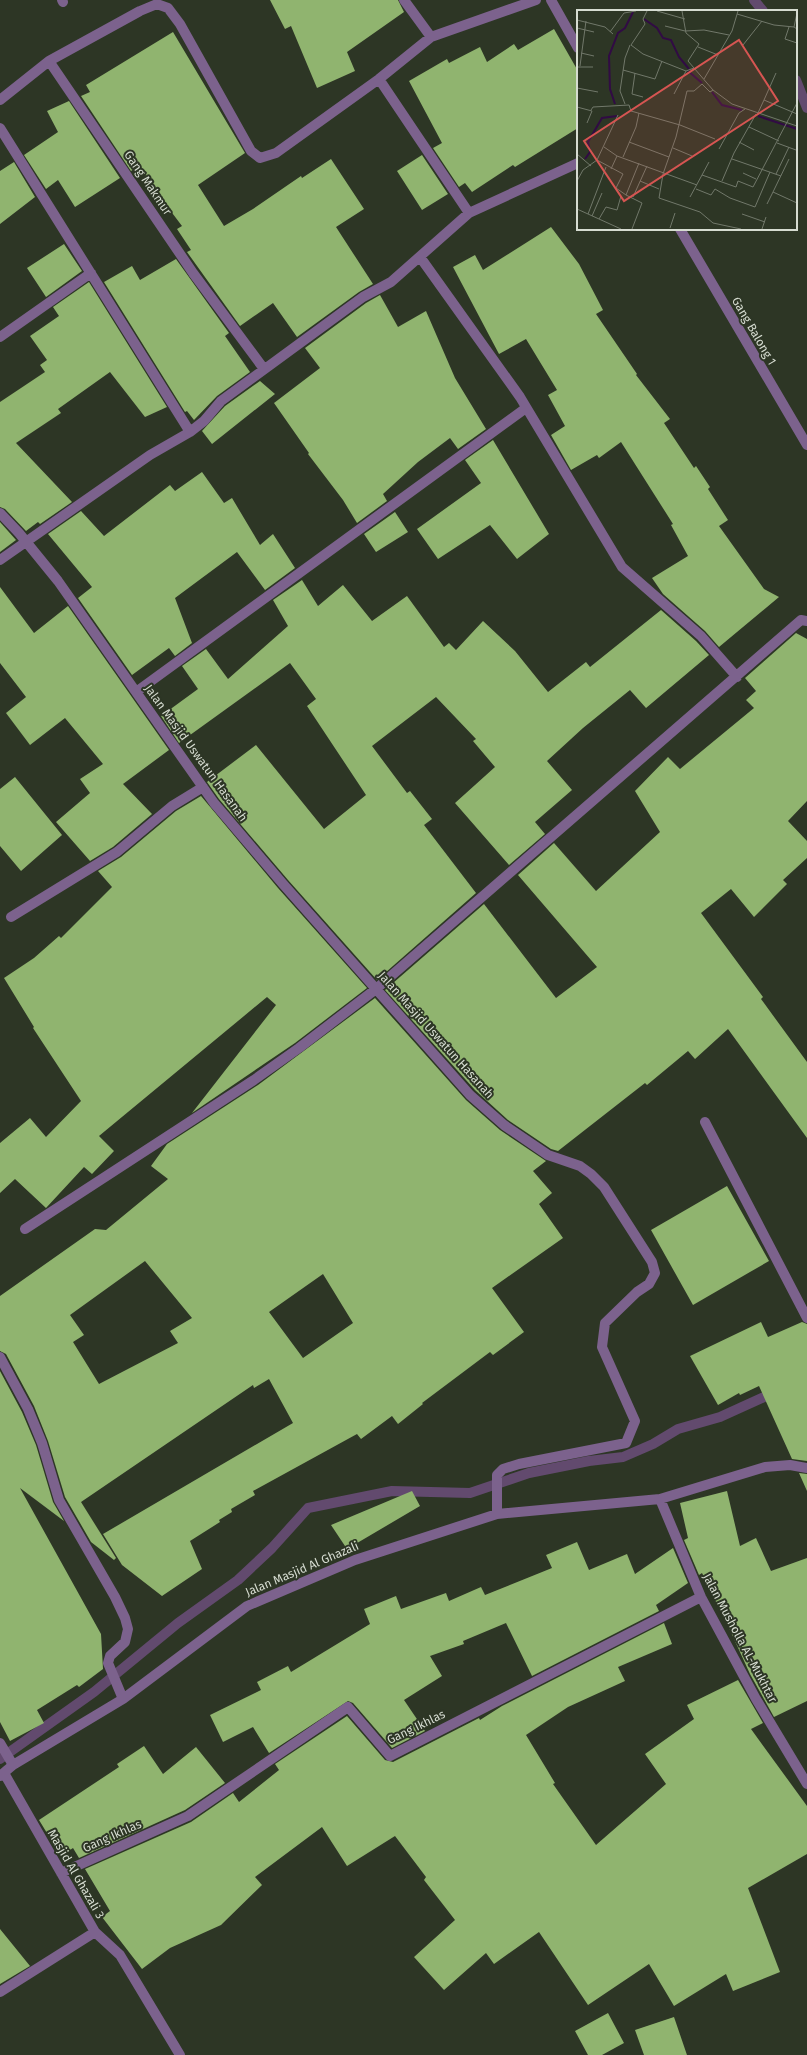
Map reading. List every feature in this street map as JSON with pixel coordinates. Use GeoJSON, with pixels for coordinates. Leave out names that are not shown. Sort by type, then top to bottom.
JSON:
{"type":"FeatureCollection","features":[{"type":"Feature","properties":{"kind":"street"},"geometry":{"type":"LineString","coordinates":[[404,0],[431,37]]}},
{"type":"Feature","properties":{"kind":"street"},"geometry":{"type":"LineString","coordinates":[[0,100],[49,61],[140,11],[157,4],[168,8],[180,24],[251,151],[260,158],[276,153],[379,79],[431,37],[536,0]]}},
{"type":"Feature","properties":{"kind":"street"},"geometry":{"type":"LineString","coordinates":[[551,0],[577,46]]}},
{"type":"Feature","properties":{"kind":"street","name":"Gang Makmur"},"geometry":{"type":"LineString","coordinates":[[49,61],[193,273],[264,369]]}},
{"type":"Feature","properties":{"kind":"street"},"geometry":{"type":"LineString","coordinates":[[379,79],[470,213]]}},
{"type":"Feature","properties":{"kind":"street"},"geometry":{"type":"LineString","coordinates":[[0,128],[190,432]]}},
{"type":"Feature","properties":{"kind":"street"},"geometry":{"type":"LineString","coordinates":[[0,560],[25,540],[150,455],[190,432],[204,421],[220,401],[363,297],[391,282],[470,213],[577,163]]}},
{"type":"Feature","properties":{"kind":"street","name":"Gang Balong 1"},"geometry":{"type":"LineString","coordinates":[[681,230],[807,445]]}},
{"type":"Feature","properties":{"kind":"street"},"geometry":{"type":"LineString","coordinates":[[420,257],[526,408],[622,567],[701,636],[737,677]]}},
{"type":"Feature","properties":{"kind":"street"},"geometry":{"type":"LineString","coordinates":[[0,337],[91,273]]}},
{"type":"Feature","properties":{"kind":"street"},"geometry":{"type":"LineString","coordinates":[[136,692],[526,408]]}},
{"type":"Feature","properties":{"kind":"street","name":"Jalan Masjid Uswatun Hasanah"},"geometry":{"type":"LineString","coordinates":[[0,513],[25,540],[58,581],[203,787],[278,878],[470,1095],[489,1113],[548,1155],[580,1166],[591,1174],[604,1188],[652,1262],[655,1273],[649,1284],[636,1292],[605,1324],[602,1347],[635,1421],[626,1443],[519,1464],[503,1469],[497,1475],[497,1514]]}},
{"type":"Feature","properties":{"kind":"street"},"geometry":{"type":"LineString","coordinates":[[25,1229],[300,1048],[376,989],[801,620],[807,621]]}},
{"type":"Feature","properties":{"kind":"street"},"geometry":{"type":"LineString","coordinates":[[11,917],[117,852],[172,806],[203,787]]}},
{"type":"Feature","properties":{"kind":"street"},"geometry":{"type":"LineString","coordinates":[[704,1122],[807,1318]]}},
{"type":"Feature","properties":{"kind":"street"},"geometry":{"type":"LineString","coordinates":[[0,1357],[28,1409],[42,1443],[59,1500],[115,1597],[125,1618],[128,1629],[125,1642],[110,1656],[108,1663],[123,1699]]}},
{"type":"Feature","properties":{"kind":"street","name":"Jalan Masjid Al Ghazali"},"geometry":{"type":"LineString","coordinates":[[2,1774],[12,1762],[123,1699],[247,1606],[355,1560],[497,1514],[660,1499],[765,1467],[790,1465],[807,1468]]}},
{"type":"Feature","properties":{"kind":"street","name":"Jalan Musholla AL-Mukhtar"},"geometry":{"type":"LineString","coordinates":[[660,1499],[702,1597],[756,1700],[804,1771],[807,1784]]}},
{"type":"Feature","properties":{"kind":"street","name":"Gang Ikhlas"},"geometry":{"type":"LineString","coordinates":[[61,1873],[188,1816],[348,1707],[390,1756],[702,1597]]}},
{"type":"Feature","properties":{"kind":"street"},"geometry":{"type":"LineString","coordinates":[[0,1743],[12,1762]]}},
{"type":"Feature","properties":{"kind":"street","name":"Masjid Al Ghazali 3"},"geometry":{"type":"LineString","coordinates":[[0,1992],[95,1932],[2,1774]]}},
{"type":"Feature","properties":{"kind":"street"},"geometry":{"type":"LineString","coordinates":[[95,1932],[120,1955],[180,2055]]}},
{"type":"Feature","properties":{"kind":"building"},"geometry":{"type":"Polygon","coordinates":[[[270,0],[398,0],[404,12],[347,52],[355,71],[317,88],[291,26],[285,29],[270,0]]]}},
{"type":"Feature","properties":{"kind":"building"},"geometry":{"type":"Polygon","coordinates":[[[554,29],[577,69],[577,129],[515,167],[513,165],[472,192],[465,183],[459,187],[433,148],[442,143],[409,81],[447,59],[449,63],[480,47],[487,62],[514,44],[518,50],[554,29]]]}},
{"type":"Feature","properties":{"kind":"building"},"geometry":{"type":"Polygon","coordinates":[[[173,32],[245,153],[198,185],[224,226],[253,209],[301,176],[302,178],[331,159],[364,209],[336,227],[373,284],[359,292],[297,337],[273,303],[240,326],[187,252],[191,250],[177,229],[182,226],[151,185],[140,165],[131,171],[81,96],[90,92],[86,85],[173,32]]]}},
{"type":"Feature","properties":{"kind":"building"},"geometry":{"type":"Polygon","coordinates":[[[69,101],[120,178],[75,207],[58,180],[46,189],[24,155],[58,132],[47,111],[69,101]]]}},
{"type":"Feature","properties":{"kind":"building"},"geometry":{"type":"Polygon","coordinates":[[[422,155],[448,194],[422,210],[397,171],[422,155]]]}},
{"type":"Feature","properties":{"kind":"building"},"geometry":{"type":"Polygon","coordinates":[[[14,162],[35,197],[0,224],[0,171],[14,162]]]}},
{"type":"Feature","properties":{"kind":"building"},"geometry":{"type":"Polygon","coordinates":[[[551,227],[579,264],[603,310],[596,314],[637,374],[636,375],[670,419],[664,423],[694,468],[696,466],[710,487],[708,489],[728,520],[719,526],[764,589],[779,597],[719,647],[705,631],[663,594],[652,578],[688,556],[671,525],[673,524],[621,442],[599,458],[597,455],[571,470],[551,435],[565,426],[548,395],[557,390],[526,339],[499,354],[453,267],[475,255],[483,270],[551,227]]]}},
{"type":"Feature","properties":{"kind":"building"},"geometry":{"type":"Polygon","coordinates":[[[64,244],[82,271],[46,297],[27,268],[64,244]]]}},
{"type":"Feature","properties":{"kind":"building"},"geometry":{"type":"Polygon","coordinates":[[[176,259],[229,333],[225,336],[250,372],[217,396],[194,420],[187,411],[185,412],[104,282],[132,266],[140,280],[176,259]]]}},
{"type":"Feature","properties":{"kind":"building"},"geometry":{"type":"Polygon","coordinates":[[[89,282],[167,407],[145,417],[110,372],[58,409],[61,413],[16,443],[72,502],[40,524],[38,522],[26,531],[5,509],[0,507],[0,402],[45,372],[40,365],[47,360],[30,336],[59,316],[53,307],[89,282]]]}},
{"type":"Feature","properties":{"kind":"building"},"geometry":{"type":"Polygon","coordinates":[[[380,295],[398,327],[426,311],[455,378],[486,429],[458,449],[450,438],[418,462],[383,494],[387,501],[357,523],[343,500],[308,454],[309,453],[274,403],[320,368],[305,348],[366,303],[380,295]]]}},
{"type":"Feature","properties":{"kind":"building"},"geometry":{"type":"Polygon","coordinates":[[[260,381],[275,394],[212,444],[202,431],[225,406],[260,381]]]}},
{"type":"Feature","properties":{"kind":"building"},"geometry":{"type":"Polygon","coordinates":[[[493,440],[549,534],[517,559],[490,525],[438,559],[417,529],[481,483],[465,460],[493,440]]]}},
{"type":"Feature","properties":{"kind":"building"},"geometry":{"type":"Polygon","coordinates":[[[202,472],[224,503],[232,498],[260,545],[273,534],[295,568],[265,590],[237,552],[175,598],[192,643],[175,656],[169,648],[132,675],[78,598],[92,587],[48,534],[81,511],[104,536],[170,485],[175,491],[202,472]]]}},
{"type":"Feature","properties":{"kind":"building"},"geometry":{"type":"Polygon","coordinates":[[[395,512],[408,532],[376,552],[364,534],[395,512]]]}},
{"type":"Feature","properties":{"kind":"building"},"geometry":{"type":"Polygon","coordinates":[[[0,522],[16,540],[0,552],[0,522]]]}},
{"type":"Feature","properties":{"kind":"building"},"geometry":{"type":"Polygon","coordinates":[[[302,580],[318,606],[343,585],[372,621],[407,596],[444,647],[449,643],[456,650],[483,621],[515,651],[548,692],[586,662],[590,667],[661,610],[696,641],[709,655],[646,708],[630,690],[583,728],[547,761],[572,790],[535,822],[545,834],[509,865],[455,803],[495,767],[473,741],[476,739],[436,697],[372,746],[407,793],[410,791],[432,819],[424,825],[476,893],[377,980],[288,880],[219,799],[207,782],[256,745],[324,829],[366,795],[307,706],[316,699],[290,663],[179,743],[161,716],[198,689],[182,666],[206,649],[228,679],[288,626],[273,600],[302,580]]]}},
{"type":"Feature","properties":{"kind":"building"},"geometry":{"type":"Polygon","coordinates":[[[0,587],[34,633],[68,606],[169,750],[123,784],[152,814],[113,847],[90,861],[56,822],[90,793],[80,779],[103,764],[65,718],[30,745],[6,713],[26,697],[0,663],[0,587]]]}},
{"type":"Feature","properties":{"kind":"building"},"geometry":{"type":"Polygon","coordinates":[[[796,633],[807,639],[807,801],[788,821],[807,841],[807,858],[783,880],[787,884],[754,917],[731,889],[701,913],[763,997],[761,999],[807,1062],[807,1138],[728,1029],[695,1059],[688,1051],[647,1085],[645,1083],[558,1151],[551,1149],[508,1120],[475,1090],[385,990],[484,904],[556,998],[597,967],[518,875],[554,843],[596,891],[660,832],[635,791],[668,757],[680,769],[754,708],[746,700],[756,691],[745,678],[796,633]]]}},
{"type":"Feature","properties":{"kind":"building"},"geometry":{"type":"Polygon","coordinates":[[[15,777],[62,835],[21,871],[0,846],[0,789],[15,777]]]}},
{"type":"Feature","properties":{"kind":"building"},"geometry":{"type":"Polygon","coordinates":[[[201,796],[278,888],[367,988],[295,1043],[192,1113],[276,1005],[267,997],[99,1136],[114,1151],[92,1174],[84,1167],[46,1208],[15,1179],[0,1193],[0,1143],[30,1118],[46,1137],[81,1101],[33,1028],[34,1027],[4,978],[34,958],[59,936],[61,938],[112,887],[98,871],[121,857],[176,811],[201,796]]]}},
{"type":"Feature","properties":{"kind":"building"},"geometry":{"type":"Polygon","coordinates":[[[375,998],[466,1100],[500,1130],[546,1161],[533,1171],[552,1193],[539,1204],[563,1238],[492,1288],[524,1332],[493,1355],[490,1352],[422,1403],[423,1404],[398,1424],[392,1416],[361,1439],[357,1434],[253,1491],[255,1495],[231,1509],[232,1512],[219,1520],[220,1522],[190,1541],[202,1569],[162,1596],[122,1565],[103,1534],[293,1423],[269,1379],[254,1388],[253,1385],[81,1502],[116,1558],[114,1560],[91,1542],[65,1497],[48,1441],[34,1406],[6,1354],[0,1351],[0,1296],[95,1229],[106,1230],[168,1179],[151,1166],[167,1144],[258,1085],[375,998]],[[145,1261],[70,1315],[84,1335],[73,1342],[99,1384],[178,1343],[170,1331],[192,1318],[145,1261]],[[323,1274],[269,1312],[303,1358],[353,1323],[323,1274]]]}},
{"type":"Feature","properties":{"kind":"building"},"geometry":{"type":"Polygon","coordinates":[[[727,1186],[769,1261],[693,1305],[651,1230],[727,1186]]]}},
{"type":"Feature","properties":{"kind":"building"},"geometry":{"type":"Polygon","coordinates":[[[761,1322],[768,1337],[802,1322],[807,1324],[807,1461],[792,1459],[759,1386],[740,1395],[739,1393],[718,1405],[690,1356],[761,1322]]]}},
{"type":"Feature","properties":{"kind":"building"},"geometry":{"type":"Polygon","coordinates":[[[0,1371],[22,1412],[36,1445],[53,1502],[64,1521],[20,1488],[101,1634],[103,1669],[79,1687],[77,1685],[37,1710],[44,1723],[10,1741],[0,1722],[0,1371]]]}},
{"type":"Feature","properties":{"kind":"building"},"geometry":{"type":"Polygon","coordinates":[[[799,1473],[807,1474],[807,1491],[799,1473]]]}},
{"type":"Feature","properties":{"kind":"building"},"geometry":{"type":"Polygon","coordinates":[[[412,1491],[420,1506],[347,1549],[331,1525],[412,1491]]]}},
{"type":"Feature","properties":{"kind":"building"},"geometry":{"type":"Polygon","coordinates":[[[727,1491],[740,1546],[756,1538],[771,1571],[807,1558],[807,1701],[774,1717],[750,1674],[702,1573],[699,1575],[684,1540],[688,1538],[680,1503],[727,1491]]]}},
{"type":"Feature","properties":{"kind":"building"},"geometry":{"type":"Polygon","coordinates":[[[577,1542],[589,1570],[627,1554],[635,1574],[673,1548],[688,1583],[656,1605],[659,1611],[532,1676],[506,1623],[463,1641],[464,1644],[430,1656],[442,1676],[404,1700],[425,1731],[392,1748],[353,1703],[348,1701],[269,1753],[253,1727],[223,1742],[210,1715],[261,1690],[257,1682],[288,1666],[291,1672],[370,1624],[364,1609],[396,1596],[401,1609],[446,1593],[449,1601],[481,1587],[485,1595],[552,1568],[546,1555],[577,1542]]]}},
{"type":"Feature","properties":{"kind":"building"},"geometry":{"type":"Polygon","coordinates":[[[664,1623],[672,1644],[618,1667],[625,1681],[568,1707],[526,1735],[555,1783],[553,1784],[596,1845],[666,1784],[645,1754],[694,1719],[687,1705],[738,1680],[763,1723],[751,1729],[807,1806],[807,1854],[748,1888],[780,1972],[733,1991],[726,1974],[674,2006],[649,1964],[588,2005],[539,1932],[494,1964],[486,1953],[444,1990],[414,1957],[455,1920],[424,1880],[426,1877],[395,1836],[347,1866],[322,1827],[255,1877],[262,1885],[221,1925],[170,1948],[142,1969],[102,1917],[110,1911],[85,1869],[191,1822],[233,1793],[239,1802],[279,1770],[275,1764],[347,1716],[385,1760],[393,1762],[479,1718],[480,1720],[502,1706],[664,1623]]]}},
{"type":"Feature","properties":{"kind":"building"},"geometry":{"type":"Polygon","coordinates":[[[144,1746],[163,1774],[196,1747],[225,1783],[185,1810],[79,1858],[73,1848],[61,1856],[39,1820],[119,1767],[117,1764],[144,1746]]]}},
{"type":"Feature","properties":{"kind":"building"},"geometry":{"type":"Polygon","coordinates":[[[0,1929],[30,1966],[0,1984],[0,1929]]]}},
{"type":"Feature","properties":{"kind":"building"},"geometry":{"type":"Polygon","coordinates":[[[608,2013],[624,2043],[602,2055],[588,2055],[575,2031],[608,2013]]]}},
{"type":"Feature","properties":{"kind":"building"},"geometry":{"type":"Polygon","coordinates":[[[674,2017],[687,2055],[644,2055],[635,2030],[674,2017]]]}},
{"type":"Feature","properties":{"kind":"waterway"},"geometry":{"type":"LineString","coordinates":[[754,0],[762,10]]}},
{"type":"Feature","properties":{"kind":"waterway"},"geometry":{"type":"LineString","coordinates":[[797,83],[807,108]]}},
{"type":"Feature","properties":{"kind":"waterway"},"geometry":{"type":"LineString","coordinates":[[0,1759],[94,1692],[178,1623],[238,1580],[272,1548],[308,1508],[392,1491],[470,1493],[529,1473],[589,1461],[623,1457],[653,1444],[678,1429],[720,1417],[775,1392]]}}]}
